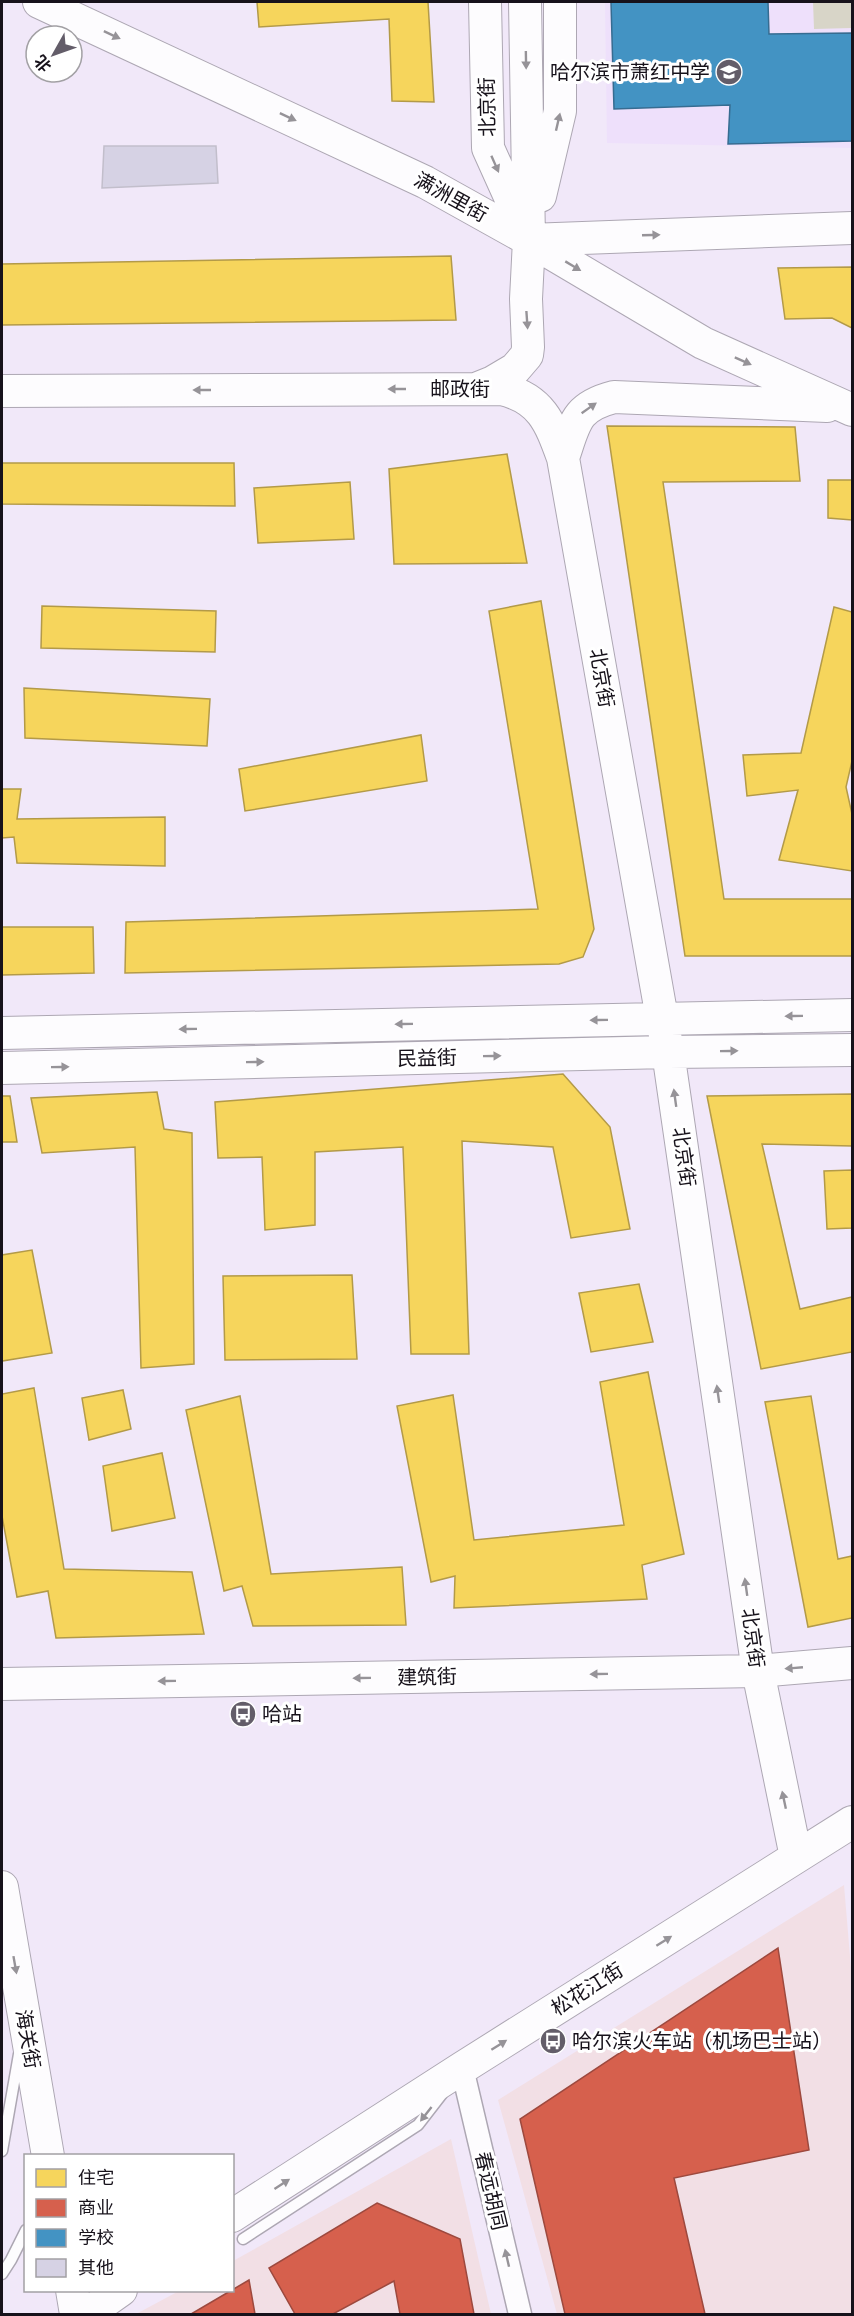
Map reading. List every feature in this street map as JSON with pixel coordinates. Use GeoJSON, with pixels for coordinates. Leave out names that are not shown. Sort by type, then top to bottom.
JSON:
{"type":"FeatureCollection","features":[{"type":"Feature","properties":{"kind":"street","name":"满洲里街"},"geometry":{"type":"LineString","coordinates":[[39,2],[425,182],[529,240],[703,343],[849,408]]}},
{"type":"Feature","properties":{"kind":"street","name":"北京街"},"geometry":{"type":"LineString","coordinates":[[485,2],[488,148],[529,240]]}},
{"type":"Feature","properties":{"kind":"street","name":"北京街"},"geometry":{"type":"LineString","coordinates":[[525,2],[529,240]]}},
{"type":"Feature","properties":{"kind":"street"},"geometry":{"type":"LineString","coordinates":[[477,388],[505,377],[516,369],[527,355],[526,299],[529,240],[560,111],[560,2]]}},
{"type":"Feature","properties":{"kind":"street"},"geometry":{"type":"LineString","coordinates":[[529,240],[852,228]]}},
{"type":"Feature","properties":{"kind":"street","name":"邮政街"},"geometry":{"type":"LineString","coordinates":[[2,392],[501,389],[517,392],[537,406],[547,419],[563,458]]}},
{"type":"Feature","properties":{"kind":"street"},"geometry":{"type":"LineString","coordinates":[[563,458],[578,417],[585,409],[602,400],[614,397],[849,408]]}},
{"type":"Feature","properties":{"kind":"street","name":"北京街"},"geometry":{"type":"LineString","coordinates":[[563,458],[663,1019],[758,1671],[796,1857]]}},
{"type":"Feature","properties":{"kind":"street","name":"民益街"},"geometry":{"type":"LineString","coordinates":[[2,1033],[852,1015]]}},
{"type":"Feature","properties":{"kind":"street","name":"民益街"},"geometry":{"type":"LineString","coordinates":[[2,1068],[668,1052],[852,1050]]}},
{"type":"Feature","properties":{"kind":"street","name":"建筑街"},"geometry":{"type":"LineString","coordinates":[[2,1684],[758,1671],[852,1663]]}},
{"type":"Feature","properties":{"kind":"street","name":"松花江街"},"geometry":{"type":"LineString","coordinates":[[238,2227],[462,2068],[852,1822]]}},
{"type":"Feature","properties":{"kind":"street","name":"海关街"},"geometry":{"type":"LineString","coordinates":[[2,1887],[48,2154]]}},
{"type":"Feature","properties":{"kind":"street","name":"春远胡同"},"geometry":{"type":"LineString","coordinates":[[462,2068],[520,2314]]}},
{"type":"Feature","properties":{"kind":"street"},"geometry":{"type":"LineString","coordinates":[[72,2292],[76,2314]]}},
{"type":"Feature","properties":{"kind":"street"},"geometry":{"type":"LineString","coordinates":[[87,2314],[118,2292]]}},
{"type":"Feature","properties":{"kind":"lane"},"geometry":{"type":"LineString","coordinates":[[2,2151],[25,2021]]}},
{"type":"Feature","properties":{"kind":"lane"},"geometry":{"type":"LineString","coordinates":[[2,2274],[24,2234]]}},
{"type":"Feature","properties":{"kind":"shaded area","name":"哈尔滨市萧红中学"},"geometry":{"type":"Polygon","coordinates":[[[605,2],[852,2],[852,148],[607,143],[605,2]]]}},
{"type":"Feature","properties":{"kind":"shaded area"},"geometry":{"type":"Polygon","coordinates":[[[813,2],[852,2],[852,28],[814,29],[813,2]]]}},
{"type":"Feature","properties":{"kind":"shaded area"},"geometry":{"type":"Polygon","coordinates":[[[844,1885],[852,1980],[852,2314],[557,2314],[498,2100],[844,1885]]]}},
{"type":"Feature","properties":{"kind":"shaded area"},"geometry":{"type":"Polygon","coordinates":[[[451,2139],[491,2314],[136,2314],[177,2292],[234,2292],[234,2260],[451,2139]]]}},
{"type":"Feature","properties":{"kind":"building: 住宅"},"geometry":{"type":"Polygon","coordinates":[[[257,2],[428,2],[434,102],[392,101],[389,19],[259,27],[257,2]]]}},
{"type":"Feature","properties":{"kind":"building: 住宅"},"geometry":{"type":"Polygon","coordinates":[[[451,256],[456,320],[2,325],[2,264],[451,256]]]}},
{"type":"Feature","properties":{"kind":"building: 住宅"},"geometry":{"type":"Polygon","coordinates":[[[852,267],[852,328],[832,318],[785,319],[778,268],[852,267]]]}},
{"type":"Feature","properties":{"kind":"building: 住宅"},"geometry":{"type":"Polygon","coordinates":[[[607,426],[795,427],[800,481],[663,482],[724,899],[852,899],[852,956],[685,956],[607,426]]]}},
{"type":"Feature","properties":{"kind":"building: 住宅"},"geometry":{"type":"Polygon","coordinates":[[[507,454],[527,563],[394,564],[389,469],[507,454]]]}},
{"type":"Feature","properties":{"kind":"building: 住宅"},"geometry":{"type":"Polygon","coordinates":[[[2,463],[234,463],[235,506],[2,504],[2,463]]]}},
{"type":"Feature","properties":{"kind":"building: 住宅"},"geometry":{"type":"Polygon","coordinates":[[[828,480],[852,480],[852,520],[828,518],[828,480]]]}},
{"type":"Feature","properties":{"kind":"building: 住宅"},"geometry":{"type":"Polygon","coordinates":[[[350,482],[354,539],[258,543],[254,488],[350,482]]]}},
{"type":"Feature","properties":{"kind":"building: 住宅"},"geometry":{"type":"Polygon","coordinates":[[[541,601],[594,929],[583,957],[559,964],[125,973],[126,922],[538,909],[489,611],[541,601]]]}},
{"type":"Feature","properties":{"kind":"building: 住宅"},"geometry":{"type":"Polygon","coordinates":[[[42,606],[216,611],[215,652],[41,648],[42,606]]]}},
{"type":"Feature","properties":{"kind":"building: 住宅"},"geometry":{"type":"Polygon","coordinates":[[[834,607],[852,612],[852,761],[846,787],[852,814],[852,871],[779,860],[798,790],[747,796],[743,755],[801,753],[834,607]]]}},
{"type":"Feature","properties":{"kind":"building: 住宅"},"geometry":{"type":"Polygon","coordinates":[[[24,688],[210,699],[207,746],[25,738],[24,688]]]}},
{"type":"Feature","properties":{"kind":"building: 住宅"},"geometry":{"type":"Polygon","coordinates":[[[421,735],[427,781],[245,811],[239,769],[421,735]]]}},
{"type":"Feature","properties":{"kind":"building: 住宅"},"geometry":{"type":"Polygon","coordinates":[[[2,789],[21,789],[17,819],[165,817],[165,866],[17,863],[14,837],[2,838],[2,789]]]}},
{"type":"Feature","properties":{"kind":"building: 住宅"},"geometry":{"type":"Polygon","coordinates":[[[2,927],[93,927],[94,973],[2,975],[2,927]]]}},
{"type":"Feature","properties":{"kind":"building: 住宅"},"geometry":{"type":"Polygon","coordinates":[[[563,1074],[610,1127],[630,1229],[571,1238],[553,1147],[462,1141],[469,1354],[411,1354],[403,1147],[315,1152],[315,1225],[265,1230],[262,1157],[218,1158],[215,1102],[563,1074]]]}},
{"type":"Feature","properties":{"kind":"building: 住宅"},"geometry":{"type":"Polygon","coordinates":[[[157,1092],[164,1129],[192,1133],[194,1364],[141,1368],[135,1147],[42,1153],[31,1098],[157,1092]]]}},
{"type":"Feature","properties":{"kind":"building: 住宅"},"geometry":{"type":"Polygon","coordinates":[[[852,1094],[852,1146],[762,1144],[800,1309],[852,1297],[852,1352],[761,1369],[707,1096],[852,1094]]]}},
{"type":"Feature","properties":{"kind":"building: 住宅"},"geometry":{"type":"Polygon","coordinates":[[[2,1096],[10,1096],[17,1142],[2,1142],[2,1096]]]}},
{"type":"Feature","properties":{"kind":"building: 住宅"},"geometry":{"type":"Polygon","coordinates":[[[852,1170],[852,1228],[827,1229],[824,1171],[852,1170]]]}},
{"type":"Feature","properties":{"kind":"building: 住宅"},"geometry":{"type":"Polygon","coordinates":[[[32,1250],[52,1353],[2,1361],[2,1255],[32,1250]]]}},
{"type":"Feature","properties":{"kind":"building: 住宅"},"geometry":{"type":"Polygon","coordinates":[[[352,1275],[357,1359],[225,1360],[223,1276],[352,1275]]]}},
{"type":"Feature","properties":{"kind":"building: 住宅"},"geometry":{"type":"Polygon","coordinates":[[[639,1284],[653,1342],[591,1352],[579,1293],[639,1284]]]}},
{"type":"Feature","properties":{"kind":"building: 住宅"},"geometry":{"type":"Polygon","coordinates":[[[648,1372],[684,1554],[642,1565],[647,1599],[454,1608],[455,1576],[431,1582],[397,1406],[453,1395],[474,1540],[624,1525],[600,1382],[648,1372]]]}},
{"type":"Feature","properties":{"kind":"building: 住宅"},"geometry":{"type":"Polygon","coordinates":[[[34,1388],[64,1569],[192,1572],[204,1634],[56,1638],[48,1591],[17,1597],[2,1516],[2,1394],[34,1388]]]}},
{"type":"Feature","properties":{"kind":"building: 住宅"},"geometry":{"type":"Polygon","coordinates":[[[123,1390],[131,1429],[89,1440],[82,1398],[123,1390]]]}},
{"type":"Feature","properties":{"kind":"building: 住宅"},"geometry":{"type":"Polygon","coordinates":[[[240,1396],[271,1574],[402,1567],[406,1625],[253,1626],[242,1586],[224,1591],[186,1410],[240,1396]]]}},
{"type":"Feature","properties":{"kind":"building: 住宅"},"geometry":{"type":"Polygon","coordinates":[[[811,1396],[838,1559],[852,1556],[852,1618],[808,1627],[765,1402],[811,1396]]]}},
{"type":"Feature","properties":{"kind":"building: 住宅"},"geometry":{"type":"Polygon","coordinates":[[[162,1453],[175,1518],[112,1531],[103,1466],[162,1453]]]}},
{"type":"Feature","properties":{"kind":"building: 商业"},"geometry":{"type":"Polygon","coordinates":[[[778,1948],[809,2150],[674,2178],[705,2314],[565,2314],[520,2119],[778,1948]]]}},
{"type":"Feature","properties":{"kind":"building: 商业"},"geometry":{"type":"Polygon","coordinates":[[[377,2203],[460,2239],[474,2314],[400,2314],[394,2281],[333,2314],[295,2314],[269,2268],[377,2203]]]}},
{"type":"Feature","properties":{"kind":"building: 商业"},"geometry":{"type":"Polygon","coordinates":[[[249,2280],[255,2314],[191,2314],[229,2292],[234,2292],[234,2289],[249,2280]]]}},
{"type":"Feature","properties":{"kind":"building: 学校","name":"哈尔滨市萧红中学"},"geometry":{"type":"Polygon","coordinates":[[[611,2],[768,2],[769,34],[852,33],[852,141],[728,144],[730,105],[614,109],[611,2]]]}},
{"type":"Feature","properties":{"kind":"building: 其他"},"geometry":{"type":"Polygon","coordinates":[[[104,146],[216,146],[218,183],[102,188],[104,146]]]}},
{"type":"Feature","properties":{"kind":"place","name":"哈尔滨市萧红中学"},"geometry":{"type":"Point","coordinates":[729,72]}},
{"type":"Feature","properties":{"kind":"place","name":"哈站"},"geometry":{"type":"Point","coordinates":[243,1714]}},
{"type":"Feature","properties":{"kind":"place","name":"哈尔滨火车站（机场巴士站）"},"geometry":{"type":"Point","coordinates":[553,2041]}}]}
